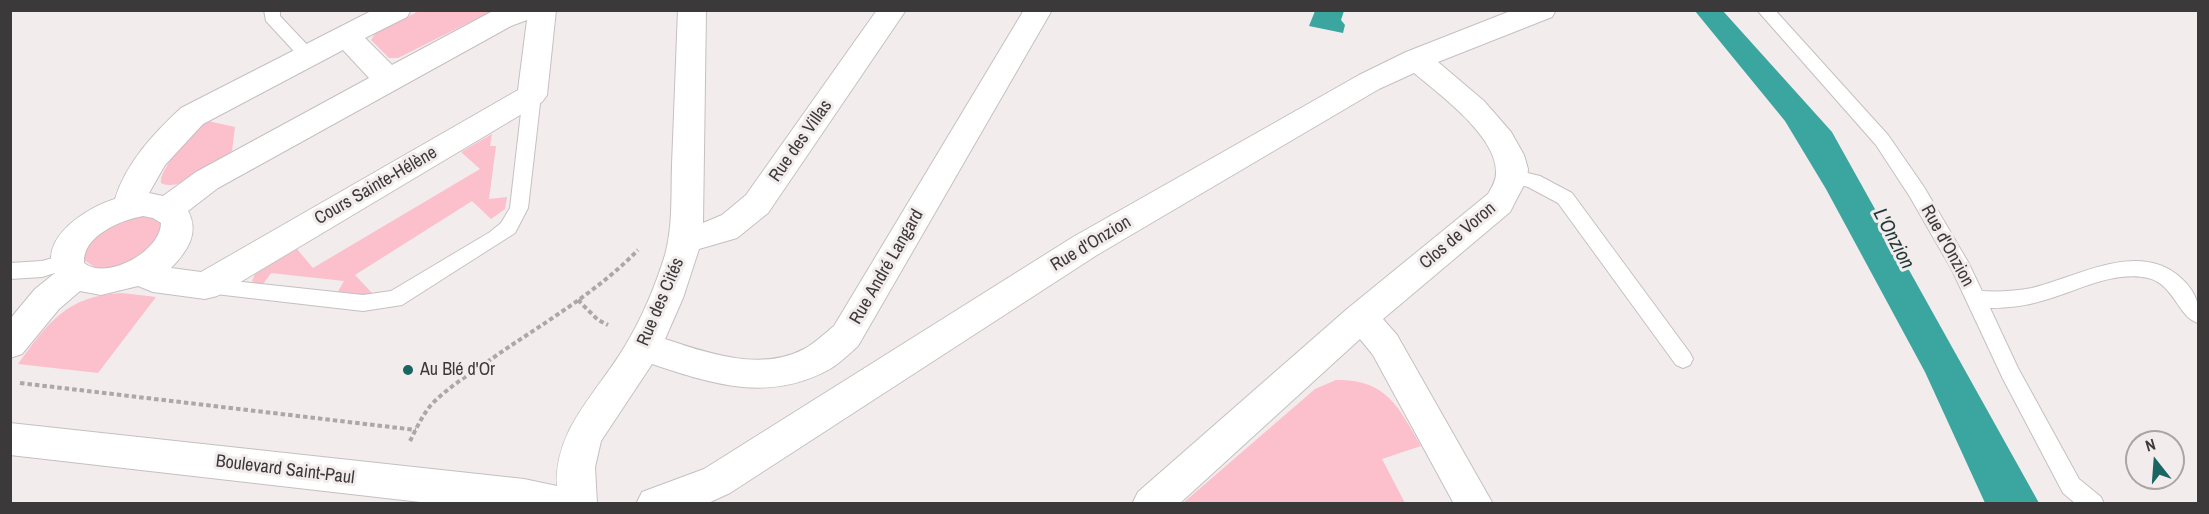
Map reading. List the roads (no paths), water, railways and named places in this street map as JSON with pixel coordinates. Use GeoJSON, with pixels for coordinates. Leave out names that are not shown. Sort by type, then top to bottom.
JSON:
{"type":"FeatureCollection","features":[{"type":"Feature","properties":{"kind":"street"},"geometry":{"type":"LineString","coordinates":[[129,206],[135,185],[167,142],[192,116],[397,10]]}},
{"type":"Feature","properties":{"kind":"street"},"geometry":{"type":"LineString","coordinates":[[168,208],[207,180],[389,80],[501,20],[529,10]]}},
{"type":"Feature","properties":{"kind":"street"},"geometry":{"type":"LineString","coordinates":[[532,95],[542,10]]}},
{"type":"Feature","properties":{"kind":"street","name":"Rue des Cités"},"geometry":{"type":"LineString","coordinates":[[578,504],[576,466],[584,437],[643,345],[677,273],[686,237],[692,10]]}},
{"type":"Feature","properties":{"kind":"street","name":"Rue des Villas"},"geometry":{"type":"LineString","coordinates":[[686,237],[721,232],[737,223],[757,204],[892,10]]}},
{"type":"Feature","properties":{"kind":"street","name":"Rue André Langard"},"geometry":{"type":"LineString","coordinates":[[643,345],[715,369],[741,375],[770,375],[815,361],[846,336],[1038,10]]}},
{"type":"Feature","properties":{"kind":"street","name":"Rue d'Onzion"},"geometry":{"type":"LineString","coordinates":[[655,504],[675,499],[717,481],[1085,246],[1358,88],[1416,58],[1542,10]]}},
{"type":"Feature","properties":{"kind":"street"},"geometry":{"type":"LineString","coordinates":[[347,37],[389,80]]}},
{"type":"Feature","properties":{"kind":"street"},"geometry":{"type":"LineString","coordinates":[[1416,58],[1492,129],[1505,150],[1512,168],[1511,176]]}},
{"type":"Feature","properties":{"kind":"street","name":"Cours Sainte-Hélène"},"geometry":{"type":"LineString","coordinates":[[205,286],[532,95]]}},
{"type":"Feature","properties":{"kind":"street","name":"Clos de Voron"},"geometry":{"type":"LineString","coordinates":[[1151,504],[1359,319],[1499,203],[1510,185],[1511,176]]}},
{"type":"Feature","properties":{"kind":"street"},"geometry":{"type":"LineString","coordinates":[[10,344],[71,269],[72,246],[84,230],[96,220],[129,206],[156,205],[168,208],[176,216],[179,226],[176,237],[157,261],[140,271],[103,282],[87,281],[71,269]]}},
{"type":"Feature","properties":{"kind":"street"},"geometry":{"type":"LineString","coordinates":[[140,271],[153,279],[205,286]]}},
{"type":"Feature","properties":{"kind":"street"},"geometry":{"type":"LineString","coordinates":[[1359,319],[1375,332],[1385,345],[1474,504]]}},
{"type":"Feature","properties":{"kind":"street","name":"Boulevard Saint-Paul"},"geometry":{"type":"LineString","coordinates":[[10,439],[524,496],[560,504]]}},
{"type":"Feature","properties":{"kind":"lane"},"geometry":{"type":"LineString","coordinates":[[272,10],[272,17],[308,56]]}},
{"type":"Feature","properties":{"kind":"lane","name":"Rue d'Onzion"},"geometry":{"type":"LineString","coordinates":[[1765,10],[1882,140],[1917,192],[1961,268],[2010,373],[2071,486],[2093,504]]}},
{"type":"Feature","properties":{"kind":"lane"},"geometry":{"type":"LineString","coordinates":[[205,286],[363,303],[395,299],[414,289],[497,237],[514,220],[519,208],[532,95]]}},
{"type":"Feature","properties":{"kind":"lane"},"geometry":{"type":"LineString","coordinates":[[1511,176],[1533,181],[1565,198],[1683,359]]}},
{"type":"Feature","properties":{"kind":"lane"},"geometry":{"type":"LineString","coordinates":[[1976,299],[2010,300],[2033,296],[2129,268],[2145,269],[2161,274],[2174,283],[2199,315]]}},
{"type":"Feature","properties":{"kind":"lane"},"geometry":{"type":"LineString","coordinates":[[10,271],[71,269]]}},
{"type":"Feature","properties":{"kind":"water"},"geometry":{"type":"Polygon","coordinates":[[[1315,11],[1344,11],[1341,20],[1345,25],[1343,33],[1309,26],[1315,11]]]}},
{"type":"Feature","properties":{"kind":"water"},"geometry":{"type":"Polygon","coordinates":[[[1695,11],[1723,11],[1832,132],[2039,503],[1985,503],[1925,372],[1826,189],[1785,121],[1695,11]]]}},
{"type":"Feature","properties":{"kind":"place","name":"Au Blé d'Or"},"geometry":{"type":"Point","coordinates":[408,370]}},
{"type":"Feature","properties":{"kind":"water label","name":"L'Onzion"},"geometry":{"type":"Point","coordinates":[1893,239]}}]}
